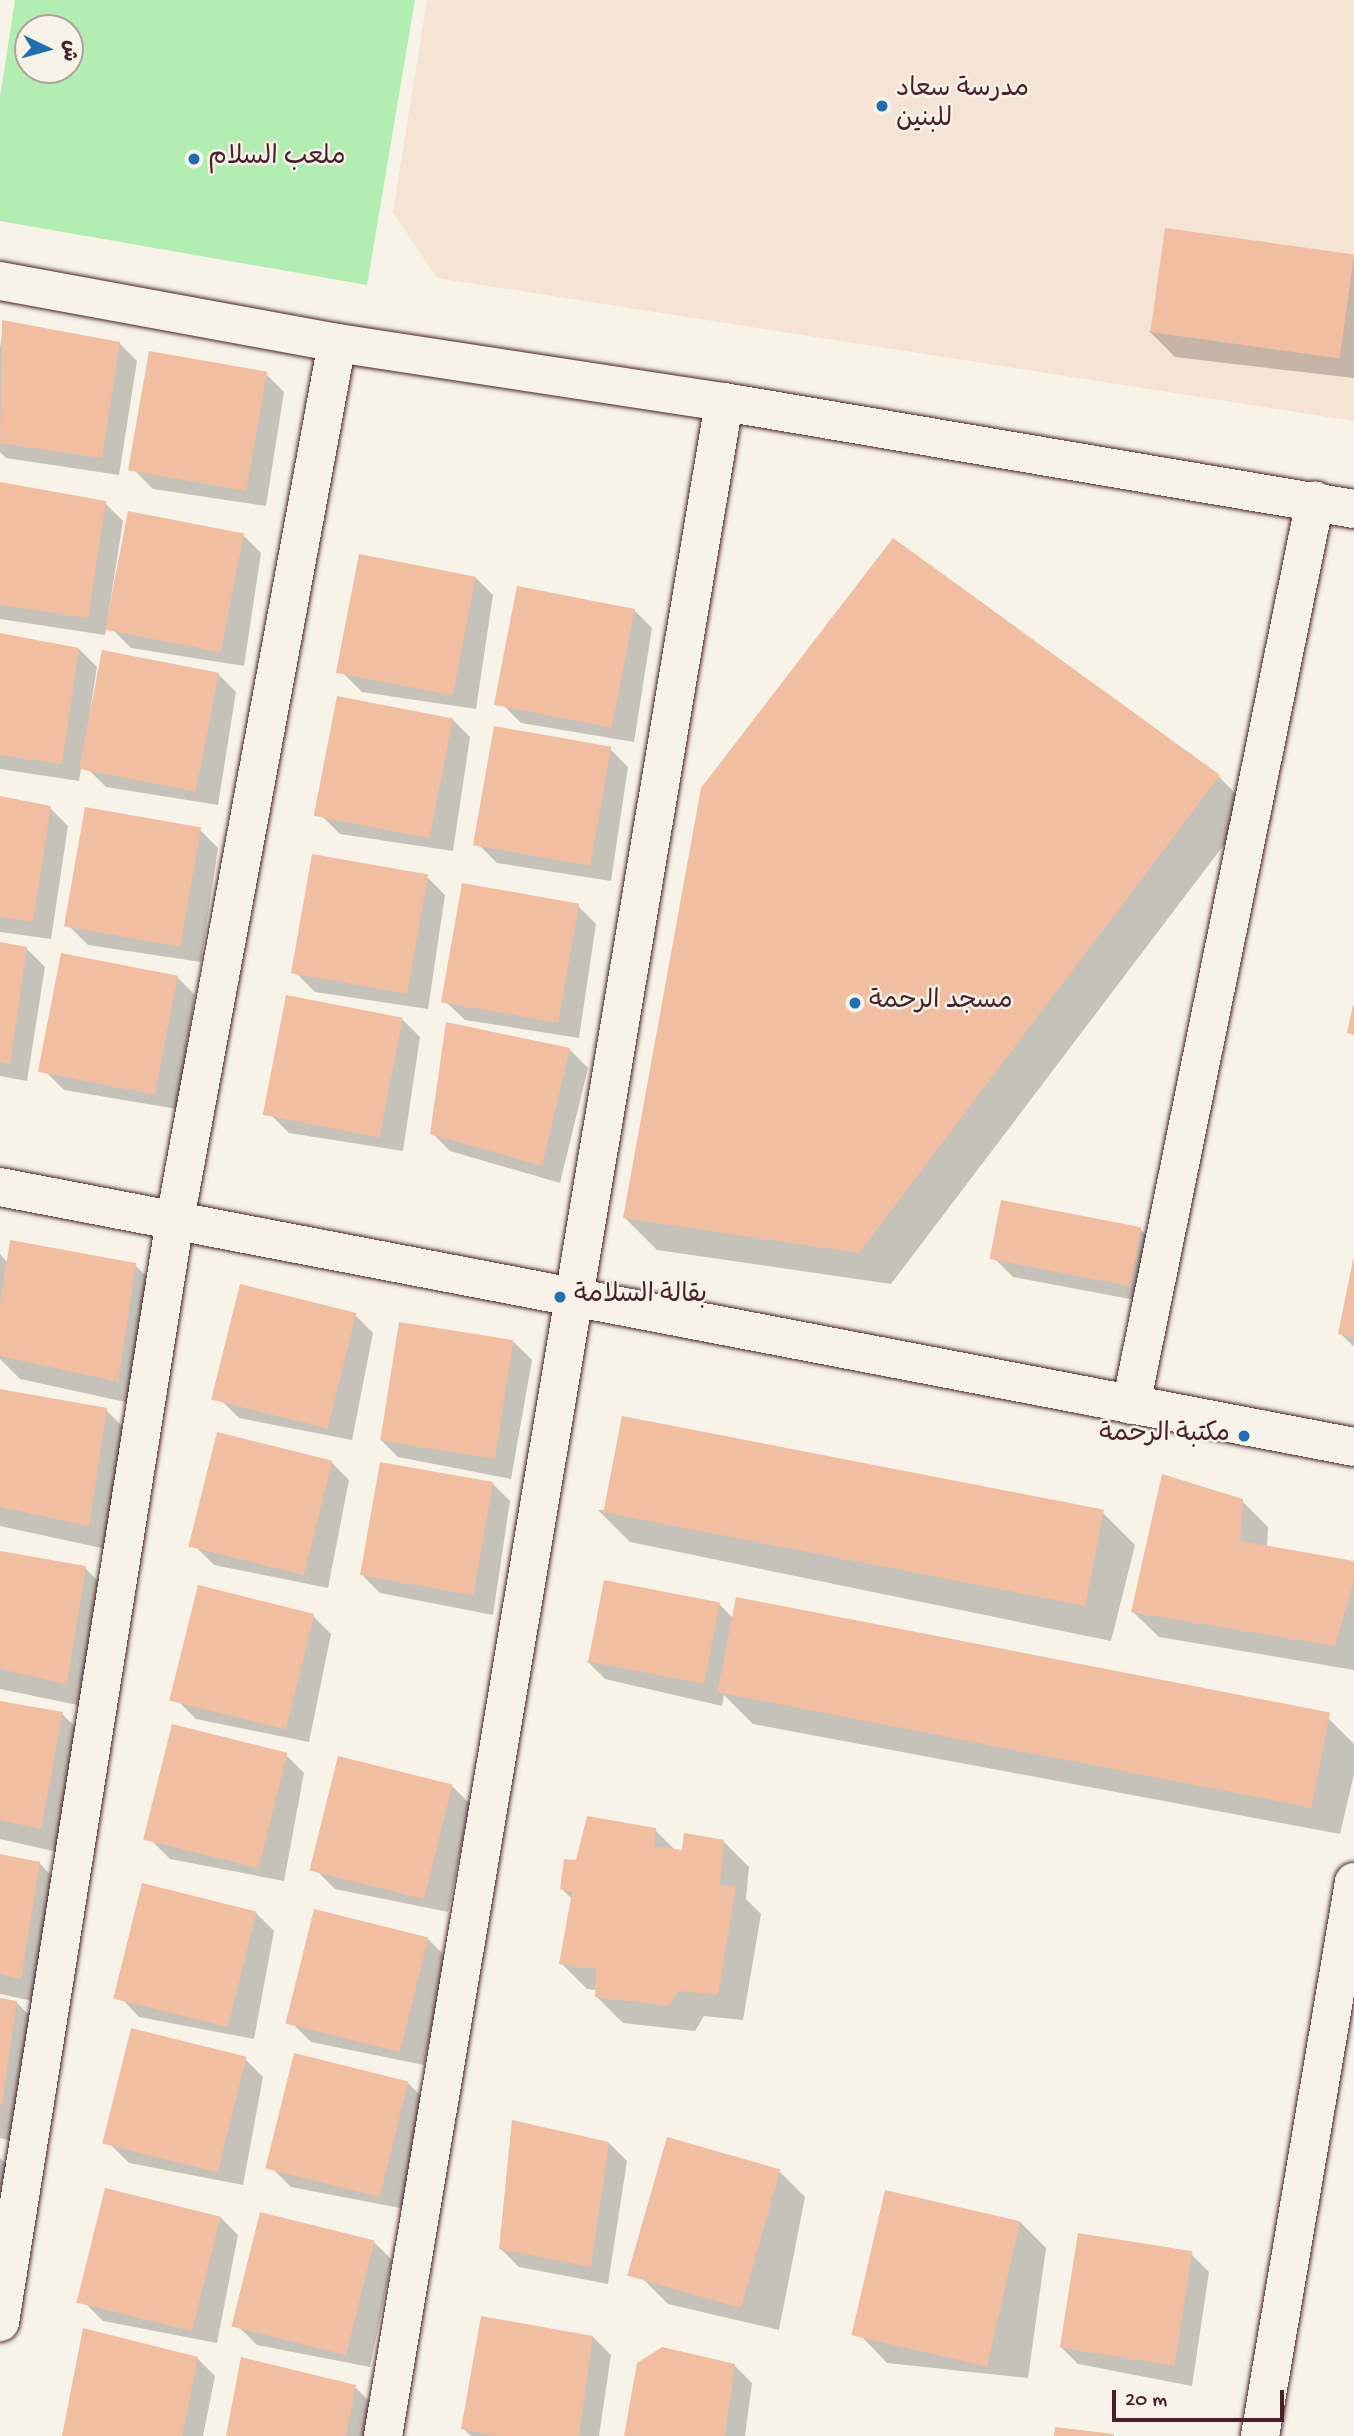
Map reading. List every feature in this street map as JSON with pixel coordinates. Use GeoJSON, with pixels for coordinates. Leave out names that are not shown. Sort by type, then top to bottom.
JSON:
{"type":"FeatureCollection","features":[{"type":"Feature","properties":{"kind":"street"},"geometry":{"type":"LineString","coordinates":[[0,281],[337,343],[724,402],[1354,509]]}},
{"type":"Feature","properties":{"kind":"street"},"geometry":{"type":"LineString","coordinates":[[0,2322],[175,1220],[337,343]]}},
{"type":"Feature","properties":{"kind":"street"},"geometry":{"type":"LineString","coordinates":[[383,2436],[724,402]]}},
{"type":"Feature","properties":{"kind":"street"},"geometry":{"type":"LineString","coordinates":[[1131,1405],[1315,501]]}},
{"type":"Feature","properties":{"kind":"street"},"geometry":{"type":"LineString","coordinates":[[0,1187],[1354,1447]]}},
{"type":"Feature","properties":{"kind":"street"},"geometry":{"type":"LineString","coordinates":[[1260,2436],[1354,1882]]}},
{"type":"Feature","properties":{"kind":"shaded area","name":"مدرسة سعاد للبنين"},"geometry":{"type":"Polygon","coordinates":[[[427,0],[1354,0],[1354,421],[437,278],[393,212],[427,0]]]}},
{"type":"Feature","properties":{"kind":"green space","name":"ملعب السلام"},"geometry":{"type":"Polygon","coordinates":[[[15,0],[415,0],[367,285],[0,221],[0,97],[15,0]]]}},
{"type":"Feature","properties":{"kind":"building"},"geometry":{"type":"Polygon","coordinates":[[[1165,228],[1354,255],[1340,359],[1150,332],[1165,228]]]}},
{"type":"Feature","properties":{"kind":"building"},"geometry":{"type":"Polygon","coordinates":[[[2,320],[120,342],[102,458],[0,443],[2,320]]]}},
{"type":"Feature","properties":{"kind":"building"},"geometry":{"type":"Polygon","coordinates":[[[149,351],[267,372],[246,491],[128,470],[149,351]]]}},
{"type":"Feature","properties":{"kind":"building"},"geometry":{"type":"Polygon","coordinates":[[[0,482],[106,501],[88,618],[0,605],[0,482]]]}},
{"type":"Feature","properties":{"kind":"building"},"geometry":{"type":"Polygon","coordinates":[[[128,511],[244,534],[221,652],[105,630],[128,511]]]}},
{"type":"Feature","properties":{"kind":"building","name":"مسجد الرحمة"},"geometry":{"type":"Polygon","coordinates":[[[893,538],[1220,775],[859,1253],[623,1218],[701,788],[893,538]]]}},
{"type":"Feature","properties":{"kind":"building"},"geometry":{"type":"Polygon","coordinates":[[[359,554],[476,577],[453,695],[336,673],[359,554]]]}},
{"type":"Feature","properties":{"kind":"building"},"geometry":{"type":"Polygon","coordinates":[[[517,586],[635,609],[612,728],[494,705],[517,586]]]}},
{"type":"Feature","properties":{"kind":"building"},"geometry":{"type":"Polygon","coordinates":[[[0,633],[79,648],[62,764],[0,755],[0,633]]]}},
{"type":"Feature","properties":{"kind":"building"},"geometry":{"type":"Polygon","coordinates":[[[102,650],[219,673],[196,791],[79,769],[102,650]]]}},
{"type":"Feature","properties":{"kind":"building"},"geometry":{"type":"Polygon","coordinates":[[[337,696],[453,719],[430,838],[314,816],[337,696]]]}},
{"type":"Feature","properties":{"kind":"building"},"geometry":{"type":"Polygon","coordinates":[[[494,726],[611,747],[590,866],[473,845],[494,726]]]}},
{"type":"Feature","properties":{"kind":"building"},"geometry":{"type":"Polygon","coordinates":[[[0,796],[51,806],[33,922],[0,917],[0,796]]]}},
{"type":"Feature","properties":{"kind":"building"},"geometry":{"type":"Polygon","coordinates":[[[85,807],[201,827],[180,947],[64,926],[85,807]]]}},
{"type":"Feature","properties":{"kind":"building"},"geometry":{"type":"Polygon","coordinates":[[[312,854],[428,874],[407,994],[291,973],[312,854]]]}},
{"type":"Feature","properties":{"kind":"building"},"geometry":{"type":"Polygon","coordinates":[[[462,883],[579,904],[558,1023],[441,1002],[462,883]]]}},
{"type":"Feature","properties":{"kind":"building"},"geometry":{"type":"Polygon","coordinates":[[[0,942],[27,947],[10,1064],[0,1062],[0,942]]]}},
{"type":"Feature","properties":{"kind":"building"},"geometry":{"type":"Polygon","coordinates":[[[61,953],[178,976],[155,1094],[38,1072],[61,953]]]}},
{"type":"Feature","properties":{"kind":"building"},"geometry":{"type":"Polygon","coordinates":[[[286,995],[403,1018],[380,1137],[263,1115],[286,995]]]}},
{"type":"Feature","properties":{"kind":"building"},"geometry":{"type":"Polygon","coordinates":[[[1354,1005],[1354,1035],[1347,1033],[1354,1005]]]}},
{"type":"Feature","properties":{"kind":"building"},"geometry":{"type":"Polygon","coordinates":[[[446,1022],[570,1048],[542,1166],[430,1134],[446,1022]]]}},
{"type":"Feature","properties":{"kind":"building"},"geometry":{"type":"Polygon","coordinates":[[[1001,1200],[1141,1227],[1130,1286],[990,1259],[1001,1200]]]}},
{"type":"Feature","properties":{"kind":"building"},"geometry":{"type":"Polygon","coordinates":[[[10,1240],[136,1263],[118,1382],[0,1356],[0,1304],[10,1240]]]}},
{"type":"Feature","properties":{"kind":"building"},"geometry":{"type":"Polygon","coordinates":[[[1354,1260],[1354,1337],[1338,1334],[1354,1260]]]}},
{"type":"Feature","properties":{"kind":"building"},"geometry":{"type":"Polygon","coordinates":[[[240,1284],[356,1313],[328,1428],[211,1399],[240,1284]]]}},
{"type":"Feature","properties":{"kind":"building"},"geometry":{"type":"Polygon","coordinates":[[[399,1322],[514,1340],[495,1459],[380,1441],[399,1322]]]}},
{"type":"Feature","properties":{"kind":"building"},"geometry":{"type":"Polygon","coordinates":[[[0,1389],[107,1408],[89,1526],[0,1507],[0,1389]]]}},
{"type":"Feature","properties":{"kind":"building"},"geometry":{"type":"Polygon","coordinates":[[[622,1416],[1104,1510],[1085,1606],[603,1512],[622,1416]]]}},
{"type":"Feature","properties":{"kind":"building"},"geometry":{"type":"Polygon","coordinates":[[[217,1432],[332,1461],[304,1575],[188,1546],[217,1432]]]}},
{"type":"Feature","properties":{"kind":"building"},"geometry":{"type":"Polygon","coordinates":[[[380,1462],[493,1482],[473,1595],[360,1575],[380,1462]]]}},
{"type":"Feature","properties":{"kind":"building"},"geometry":{"type":"Polygon","coordinates":[[[1162,1474],[1243,1499],[1240,1541],[1354,1561],[1354,1580],[1335,1646],[1131,1612],[1162,1474]]]}},
{"type":"Feature","properties":{"kind":"building"},"geometry":{"type":"Polygon","coordinates":[[[0,1551],[86,1566],[67,1684],[0,1669],[0,1551]]]}},
{"type":"Feature","properties":{"kind":"building"},"geometry":{"type":"Polygon","coordinates":[[[604,1580],[720,1603],[704,1684],[588,1661],[604,1580]]]}},
{"type":"Feature","properties":{"kind":"building"},"geometry":{"type":"Polygon","coordinates":[[[198,1585],[314,1614],[286,1729],[169,1700],[198,1585]]]}},
{"type":"Feature","properties":{"kind":"building"},"geometry":{"type":"Polygon","coordinates":[[[736,1597],[1330,1712],[1311,1808],[717,1692],[736,1597]]]}},
{"type":"Feature","properties":{"kind":"building"},"geometry":{"type":"Polygon","coordinates":[[[0,1701],[63,1712],[41,1829],[0,1820],[0,1701]]]}},
{"type":"Feature","properties":{"kind":"building"},"geometry":{"type":"Polygon","coordinates":[[[172,1724],[287,1753],[259,1868],[143,1839],[172,1724]]]}},
{"type":"Feature","properties":{"kind":"building"},"geometry":{"type":"Polygon","coordinates":[[[338,1756],[452,1785],[424,1899],[309,1870],[338,1756]]]}},
{"type":"Feature","properties":{"kind":"building"},"geometry":{"type":"Polygon","coordinates":[[[587,1816],[656,1828],[654,1846],[682,1850],[684,1833],[724,1840],[720,1885],[736,1886],[718,1995],[678,1991],[669,2006],[595,1997],[596,1969],[559,1964],[572,1892],[560,1889],[564,1859],[576,1860],[587,1816]]]}},
{"type":"Feature","properties":{"kind":"building"},"geometry":{"type":"Polygon","coordinates":[[[0,1854],[40,1862],[21,1979],[0,1974],[0,1854]]]}},
{"type":"Feature","properties":{"kind":"building"},"geometry":{"type":"Polygon","coordinates":[[[142,1883],[256,1912],[228,2027],[113,1998],[142,1883]]]}},
{"type":"Feature","properties":{"kind":"building"},"geometry":{"type":"Polygon","coordinates":[[[314,1909],[428,1938],[400,2052],[285,2023],[314,1909]]]}},
{"type":"Feature","properties":{"kind":"building"},"geometry":{"type":"Polygon","coordinates":[[[0,1998],[17,2001],[2,2105],[0,2105],[0,1998]]]}},
{"type":"Feature","properties":{"kind":"building"},"geometry":{"type":"Polygon","coordinates":[[[131,2028],[246,2057],[218,2172],[102,2143],[131,2028]]]}},
{"type":"Feature","properties":{"kind":"building"},"geometry":{"type":"Polygon","coordinates":[[[294,2053],[408,2082],[380,2197],[265,2168],[294,2053]]]}},
{"type":"Feature","properties":{"kind":"building"},"geometry":{"type":"Polygon","coordinates":[[[512,2120],[609,2142],[591,2267],[499,2249],[512,2120]]]}},
{"type":"Feature","properties":{"kind":"building"},"geometry":{"type":"Polygon","coordinates":[[[667,2137],[780,2170],[741,2308],[627,2275],[667,2137]]]}},
{"type":"Feature","properties":{"kind":"building"},"geometry":{"type":"Polygon","coordinates":[[[105,2188],[220,2217],[192,2331],[76,2302],[105,2188]]]}},
{"type":"Feature","properties":{"kind":"building"},"geometry":{"type":"Polygon","coordinates":[[[885,2190],[1020,2221],[987,2366],[851,2335],[885,2190]]]}},
{"type":"Feature","properties":{"kind":"building"},"geometry":{"type":"Polygon","coordinates":[[[260,2212],[374,2241],[346,2355],[231,2326],[260,2212]]]}},
{"type":"Feature","properties":{"kind":"building"},"geometry":{"type":"Polygon","coordinates":[[[1078,2233],[1193,2251],[1174,2366],[1060,2348],[1078,2233]]]}},
{"type":"Feature","properties":{"kind":"building"},"geometry":{"type":"Polygon","coordinates":[[[481,2316],[593,2336],[579,2436],[498,2436],[461,2429],[481,2316]]]}},
{"type":"Feature","properties":{"kind":"building"},"geometry":{"type":"Polygon","coordinates":[[[83,2328],[198,2357],[182,2436],[62,2436],[83,2328]]]}},
{"type":"Feature","properties":{"kind":"building"},"geometry":{"type":"Polygon","coordinates":[[[662,2347],[735,2364],[725,2436],[624,2436],[637,2363],[662,2347]]]}},
{"type":"Feature","properties":{"kind":"building"},"geometry":{"type":"Polygon","coordinates":[[[241,2357],[356,2385],[346,2436],[226,2436],[241,2357]]]}},
{"type":"Feature","properties":{"kind":"building"},"geometry":{"type":"Polygon","coordinates":[[[1055,2427],[1114,2434],[1114,2436],[1054,2436],[1055,2427]]]}},
{"type":"Feature","properties":{"kind":"place","name":"مدرسة سعاد للبنين"},"geometry":{"type":"Point","coordinates":[882,106]}},
{"type":"Feature","properties":{"kind":"place","name":"ملعب السلام"},"geometry":{"type":"Point","coordinates":[194,159]}},
{"type":"Feature","properties":{"kind":"place","name":"مسجد الرحمة"},"geometry":{"type":"Point","coordinates":[855,1003]}},
{"type":"Feature","properties":{"kind":"place","name":"بقالة السلامة"},"geometry":{"type":"Point","coordinates":[560,1297]}},
{"type":"Feature","properties":{"kind":"place","name":"مكتبة الرحمة"},"geometry":{"type":"Point","coordinates":[1244,1436]}}]}
